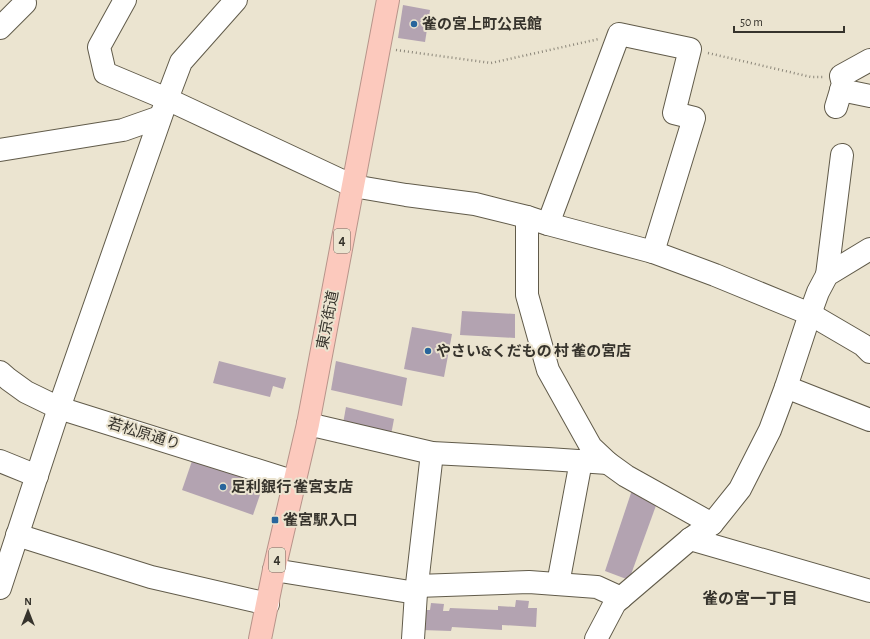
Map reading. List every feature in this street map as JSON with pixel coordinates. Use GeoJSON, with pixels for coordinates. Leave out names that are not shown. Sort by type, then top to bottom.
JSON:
{"type":"FeatureCollection","features":[{"type":"Feature","properties":{"kind":"highway","name":"東京街道"},"geometry":{"type":"LineString","coordinates":[[260,639],[274,570],[308,424],[388,0]]}},
{"type":"Feature","properties":{"kind":"street"},"geometry":{"type":"LineString","coordinates":[[125,0],[99,46],[105,73],[164,108],[353,186],[475,204],[653,252],[715,275],[810,314],[863,346],[870,352]]}},
{"type":"Feature","properties":{"kind":"street"},"geometry":{"type":"LineString","coordinates":[[0,588],[3,566],[17,535],[59,408],[181,62],[236,0]]}},
{"type":"Feature","properties":{"kind":"street"},"geometry":{"type":"LineString","coordinates":[[0,28],[25,3]]}},
{"type":"Feature","properties":{"kind":"street"},"geometry":{"type":"LineString","coordinates":[[548,224],[619,34],[690,49],[674,113],[694,118],[653,252]]}},
{"type":"Feature","properties":{"kind":"street"},"geometry":{"type":"LineString","coordinates":[[839,91],[870,60]]}},
{"type":"Feature","properties":{"kind":"street"},"geometry":{"type":"LineString","coordinates":[[839,91],[870,96]]}},
{"type":"Feature","properties":{"kind":"street"},"geometry":{"type":"LineString","coordinates":[[0,150],[123,130],[164,108]]}},
{"type":"Feature","properties":{"kind":"street"},"geometry":{"type":"LineString","coordinates":[[596,639],[615,603],[690,539],[712,524],[740,489],[770,430],[818,292],[827,275],[842,155]]}},
{"type":"Feature","properties":{"kind":"street"},"geometry":{"type":"LineString","coordinates":[[527,217],[528,295],[548,370],[591,447],[608,463],[626,476],[712,524]]}},
{"type":"Feature","properties":{"kind":"street"},"geometry":{"type":"LineString","coordinates":[[827,275],[870,249]]}},
{"type":"Feature","properties":{"kind":"street","name":"若松原通り"},"geometry":{"type":"LineString","coordinates":[[0,372],[26,392],[59,408],[295,482]]}},
{"type":"Feature","properties":{"kind":"street"},"geometry":{"type":"LineString","coordinates":[[786,387],[870,420]]}},
{"type":"Feature","properties":{"kind":"street"},"geometry":{"type":"LineString","coordinates":[[308,424],[432,452],[608,463]]}},
{"type":"Feature","properties":{"kind":"street"},"geometry":{"type":"LineString","coordinates":[[412,639],[432,452]]}},
{"type":"Feature","properties":{"kind":"street"},"geometry":{"type":"LineString","coordinates":[[0,461],[37,476]]}},
{"type":"Feature","properties":{"kind":"street"},"geometry":{"type":"LineString","coordinates":[[558,584],[581,461]]}},
{"type":"Feature","properties":{"kind":"street"},"geometry":{"type":"LineString","coordinates":[[17,535],[152,578],[268,604]]}},
{"type":"Feature","properties":{"kind":"street"},"geometry":{"type":"LineString","coordinates":[[690,539],[870,591]]}},
{"type":"Feature","properties":{"kind":"street"},"geometry":{"type":"LineString","coordinates":[[274,570],[417,589],[529,582],[597,587],[621,598]]}},
{"type":"Feature","properties":{"kind":"path"},"geometry":{"type":"LineString","coordinates":[[379,48],[491,63],[619,34]]}},
{"type":"Feature","properties":{"kind":"path"},"geometry":{"type":"LineString","coordinates":[[690,49],[812,77],[839,91]]}},
{"type":"Feature","properties":{"kind":"building","name":"雀の宮上町公民館"},"geometry":{"type":"Polygon","coordinates":[[[403,5],[430,10],[425,42],[398,38],[403,5]]]}},
{"type":"Feature","properties":{"kind":"building"},"geometry":{"type":"Polygon","coordinates":[[[462,311],[515,314],[515,338],[460,335],[462,311]]]}},
{"type":"Feature","properties":{"kind":"building","name":"やさい&くだもの 村 雀の宮店"},"geometry":{"type":"Polygon","coordinates":[[[412,327],[452,334],[444,377],[404,369],[412,327]]]}},
{"type":"Feature","properties":{"kind":"building"},"geometry":{"type":"Polygon","coordinates":[[[219,361],[286,378],[283,389],[273,386],[270,397],[213,383],[219,361]]]}},
{"type":"Feature","properties":{"kind":"building"},"geometry":{"type":"Polygon","coordinates":[[[336,361],[407,378],[402,406],[331,390],[336,361]]]}},
{"type":"Feature","properties":{"kind":"building"},"geometry":{"type":"Polygon","coordinates":[[[346,407],[394,419],[390,440],[342,429],[346,407]]]}},
{"type":"Feature","properties":{"kind":"building","name":"足利銀行 雀宮支店"},"geometry":{"type":"Polygon","coordinates":[[[193,458],[264,483],[253,515],[182,490],[193,458]]]}},
{"type":"Feature","properties":{"kind":"building"},"geometry":{"type":"Polygon","coordinates":[[[632,490],[658,500],[629,580],[605,571],[632,490]]]}},
{"type":"Feature","properties":{"kind":"building"},"geometry":{"type":"Polygon","coordinates":[[[516,600],[529,601],[528,608],[537,608],[536,627],[502,625],[502,630],[452,627],[451,631],[421,630],[420,610],[430,610],[431,603],[444,604],[443,611],[449,611],[450,608],[498,610],[498,606],[515,607],[516,600]]]}},
{"type":"Feature","properties":{"kind":"place","name":"雀の宮上町公民館"},"geometry":{"type":"Point","coordinates":[414,24]}},
{"type":"Feature","properties":{"kind":"place","name":"やさい&くだもの 村 雀の宮店"},"geometry":{"type":"Point","coordinates":[428,351]}},
{"type":"Feature","properties":{"kind":"place","name":"足利銀行 雀宮支店"},"geometry":{"type":"Point","coordinates":[223,487]}},
{"type":"Feature","properties":{"kind":"place","name":"雀宮駅入口"},"geometry":{"type":"Point","coordinates":[275,520]}},
{"type":"Feature","properties":{"kind":"district","name":"雀の宮一丁目"},"geometry":{"type":"Point","coordinates":[750,599]}}]}
